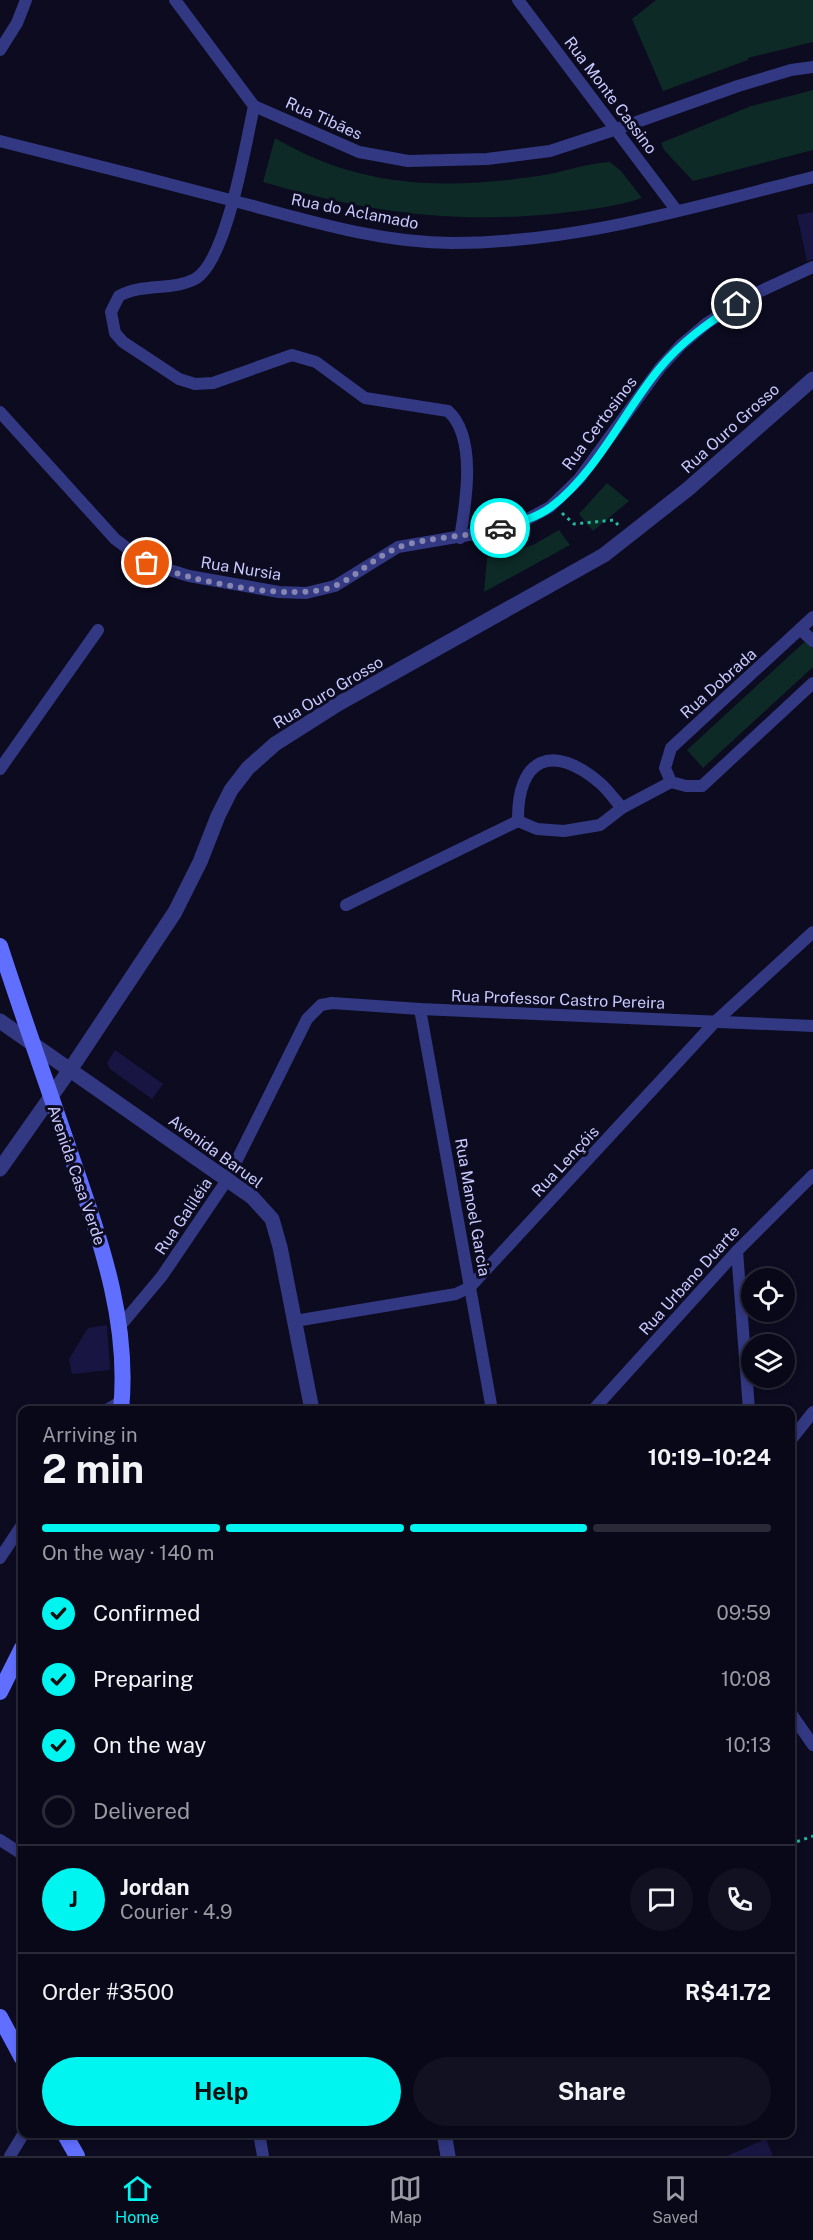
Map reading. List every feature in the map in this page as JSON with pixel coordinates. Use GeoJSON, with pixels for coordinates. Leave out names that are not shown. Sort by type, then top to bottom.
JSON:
{"type":"FeatureCollection","features":[{"type":"Feature","properties":{"kind":"main road","name":"Avenida Casa Verde"},"geometry":{"type":"LineString","coordinates":[[0,946],[104,1255],[121,1325],[121,1406]]}},
{"type":"Feature","properties":{"kind":"main road"},"geometry":{"type":"LineString","coordinates":[[0,1692],[18,1656]]}},
{"type":"Feature","properties":{"kind":"main road"},"geometry":{"type":"LineString","coordinates":[[0,2017],[5,2035],[18,2053]]}},
{"type":"Feature","properties":{"kind":"main road"},"geometry":{"type":"LineString","coordinates":[[67,2138],[77,2156]]}},
{"type":"Feature","properties":{"kind":"street"},"geometry":{"type":"LineString","coordinates":[[0,50],[18,23],[26,0]]}},
{"type":"Feature","properties":{"kind":"street","name":"Rua Tibães"},"geometry":{"type":"LineString","coordinates":[[175,0],[254,106],[359,152],[408,161],[487,159],[550,151],[738,86],[791,70],[813,67]]}},
{"type":"Feature","properties":{"kind":"street","name":"Rua Monte Cassino"},"geometry":{"type":"LineString","coordinates":[[518,0],[677,211]]}},
{"type":"Feature","properties":{"kind":"street"},"geometry":{"type":"LineString","coordinates":[[254,106],[234,201],[209,265],[203,273],[183,283],[143,288],[119,296],[111,312],[115,333],[162,370],[195,384],[213,383],[291,355],[316,362],[365,398],[448,411],[461,427],[465,442],[465,506],[460,538]]}},
{"type":"Feature","properties":{"kind":"street","name":"Rua do Aclamado"},"geometry":{"type":"LineString","coordinates":[[0,141],[379,236],[450,243],[526,240],[592,232],[813,177]]}},
{"type":"Feature","properties":{"kind":"street","name":"Rua Certosinos"},"geometry":{"type":"LineString","coordinates":[[460,538],[524,521],[553,504],[579,479],[660,368],[681,345],[707,323],[752,295],[813,267]]}},
{"type":"Feature","properties":{"kind":"street","name":"Rua Ouro Grosso"},"geometry":{"type":"LineString","coordinates":[[0,1168],[69,1070],[174,912],[200,862],[231,790],[248,768],[276,744],[338,704],[604,555],[630,537],[688,489],[813,379]]}},
{"type":"Feature","properties":{"kind":"street","name":"Rua Nursia"},"geometry":{"type":"LineString","coordinates":[[0,412],[115,539],[131,553],[166,571],[279,592],[306,593],[334,586],[398,547],[460,538]]}},
{"type":"Feature","properties":{"kind":"street","name":"Rua Dobrada"},"geometry":{"type":"LineString","coordinates":[[671,782],[665,768],[671,748],[813,617]]}},
{"type":"Feature","properties":{"kind":"street"},"geometry":{"type":"LineString","coordinates":[[800,629],[813,641]]}},
{"type":"Feature","properties":{"kind":"street"},"geometry":{"type":"LineString","coordinates":[[0,769],[98,630]]}},
{"type":"Feature","properties":{"kind":"street"},"geometry":{"type":"LineString","coordinates":[[518,820],[537,829],[580,830],[600,825],[622,808],[671,782],[686,786],[702,786],[813,683]]}},
{"type":"Feature","properties":{"kind":"street"},"geometry":{"type":"LineString","coordinates":[[518,820],[522,782],[528,772],[543,762],[560,762],[588,775],[600,783],[622,808]]}},
{"type":"Feature","properties":{"kind":"street"},"geometry":{"type":"LineString","coordinates":[[346,905],[518,820]]}},
{"type":"Feature","properties":{"kind":"street","name":"Rua Lençóis"},"geometry":{"type":"LineString","coordinates":[[295,1321],[446,1296],[470,1287],[715,1022],[813,932]]}},
{"type":"Feature","properties":{"kind":"street","name":"Rua Professor Castro Pereira"},"geometry":{"type":"LineString","coordinates":[[307,1019],[321,1005],[332,1003],[420,1010],[813,1026]]}},
{"type":"Feature","properties":{"kind":"street","name":"Rua Manoel Garcia"},"geometry":{"type":"LineString","coordinates":[[420,1010],[491,1406]]}},
{"type":"Feature","properties":{"kind":"street","name":"Rua Galiléia"},"geometry":{"type":"LineString","coordinates":[[121,1325],[162,1276],[227,1180],[307,1019]]}},
{"type":"Feature","properties":{"kind":"street","name":"Avenida Baruel"},"geometry":{"type":"LineString","coordinates":[[0,1021],[34,1047],[252,1197],[272,1219],[311,1406]]}},
{"type":"Feature","properties":{"kind":"street","name":"Rua Urbano Duarte"},"geometry":{"type":"LineString","coordinates":[[597,1406],[737,1251],[813,1175]]}},
{"type":"Feature","properties":{"kind":"street"},"geometry":{"type":"LineString","coordinates":[[737,1251],[749,1406]]}},
{"type":"Feature","properties":{"kind":"street"},"geometry":{"type":"LineString","coordinates":[[795,1435],[813,1412]]}},
{"type":"Feature","properties":{"kind":"street"},"geometry":{"type":"LineString","coordinates":[[0,1558],[18,1532]]}},
{"type":"Feature","properties":{"kind":"street"},"geometry":{"type":"LineString","coordinates":[[795,1719],[813,1745]]}},
{"type":"Feature","properties":{"kind":"street"},"geometry":{"type":"LineString","coordinates":[[0,1840],[18,1851]]}},
{"type":"Feature","properties":{"kind":"street"},"geometry":{"type":"LineString","coordinates":[[10,2156],[21,2138]]}},
{"type":"Feature","properties":{"kind":"street"},"geometry":{"type":"LineString","coordinates":[[260,2138],[263,2156]]}},
{"type":"Feature","properties":{"kind":"street"},"geometry":{"type":"LineString","coordinates":[[445,2138],[448,2156]]}},
{"type":"Feature","properties":{"kind":"path"},"geometry":{"type":"LineString","coordinates":[[553,504],[574,524],[614,520],[630,537]]}},
{"type":"Feature","properties":{"kind":"path"},"geometry":{"type":"LineString","coordinates":[[795,1842],[813,1836]]}},
{"type":"Feature","properties":{"kind":"green space"},"geometry":{"type":"Polygon","coordinates":[[[656,0],[813,0],[813,42],[748,58],[748,60],[663,91],[632,19],[656,0]]]}},
{"type":"Feature","properties":{"kind":"green space"},"geometry":{"type":"Polygon","coordinates":[[[813,90],[813,150],[693,181],[664,150],[661,143],[751,106],[813,90]]]}},
{"type":"Feature","properties":{"kind":"green space"},"geometry":{"type":"Polygon","coordinates":[[[275,138],[307,155],[338,167],[370,176],[402,181],[469,183],[503,180],[547,175],[610,162],[621,171],[642,198],[586,210],[514,217],[441,216],[370,208],[263,182],[275,138]]]}},
{"type":"Feature","properties":{"kind":"green space"},"geometry":{"type":"Polygon","coordinates":[[[607,483],[629,501],[593,531],[579,514],[607,483]]]}},
{"type":"Feature","properties":{"kind":"green space"},"geometry":{"type":"Polygon","coordinates":[[[559,530],[570,545],[484,592],[487,558],[533,545],[559,530]]]}},
{"type":"Feature","properties":{"kind":"green space"},"geometry":{"type":"Polygon","coordinates":[[[813,634],[813,667],[703,768],[687,750],[813,634]]]}},
{"type":"Feature","properties":{"kind":"building"},"geometry":{"type":"Polygon","coordinates":[[[813,212],[813,259],[807,261],[797,215],[813,212]]]}},
{"type":"Feature","properties":{"kind":"building"},"geometry":{"type":"Polygon","coordinates":[[[115,1050],[163,1084],[152,1099],[110,1069],[107,1063],[115,1050]]]}},
{"type":"Feature","properties":{"kind":"building"},"geometry":{"type":"Polygon","coordinates":[[[107,1325],[110,1370],[72,1374],[69,1359],[88,1328],[107,1325]]]}},
{"type":"Feature","properties":{"kind":"building"},"geometry":{"type":"Polygon","coordinates":[[[766,2139],[773,2156],[727,2156],[766,2139]]]}},
{"type":"Feature","properties":{"kind":"way so far"},"geometry":{"type":"LineString","coordinates":[[147,563],[166,571],[189,576],[279,592],[306,593],[334,586],[398,547],[460,538],[500,528]]}},
{"type":"Feature","properties":{"kind":"route"},"geometry":{"type":"LineString","coordinates":[[500,528],[524,521],[550,507],[579,479],[660,368],[681,345],[707,323],[737,304]]}}]}
